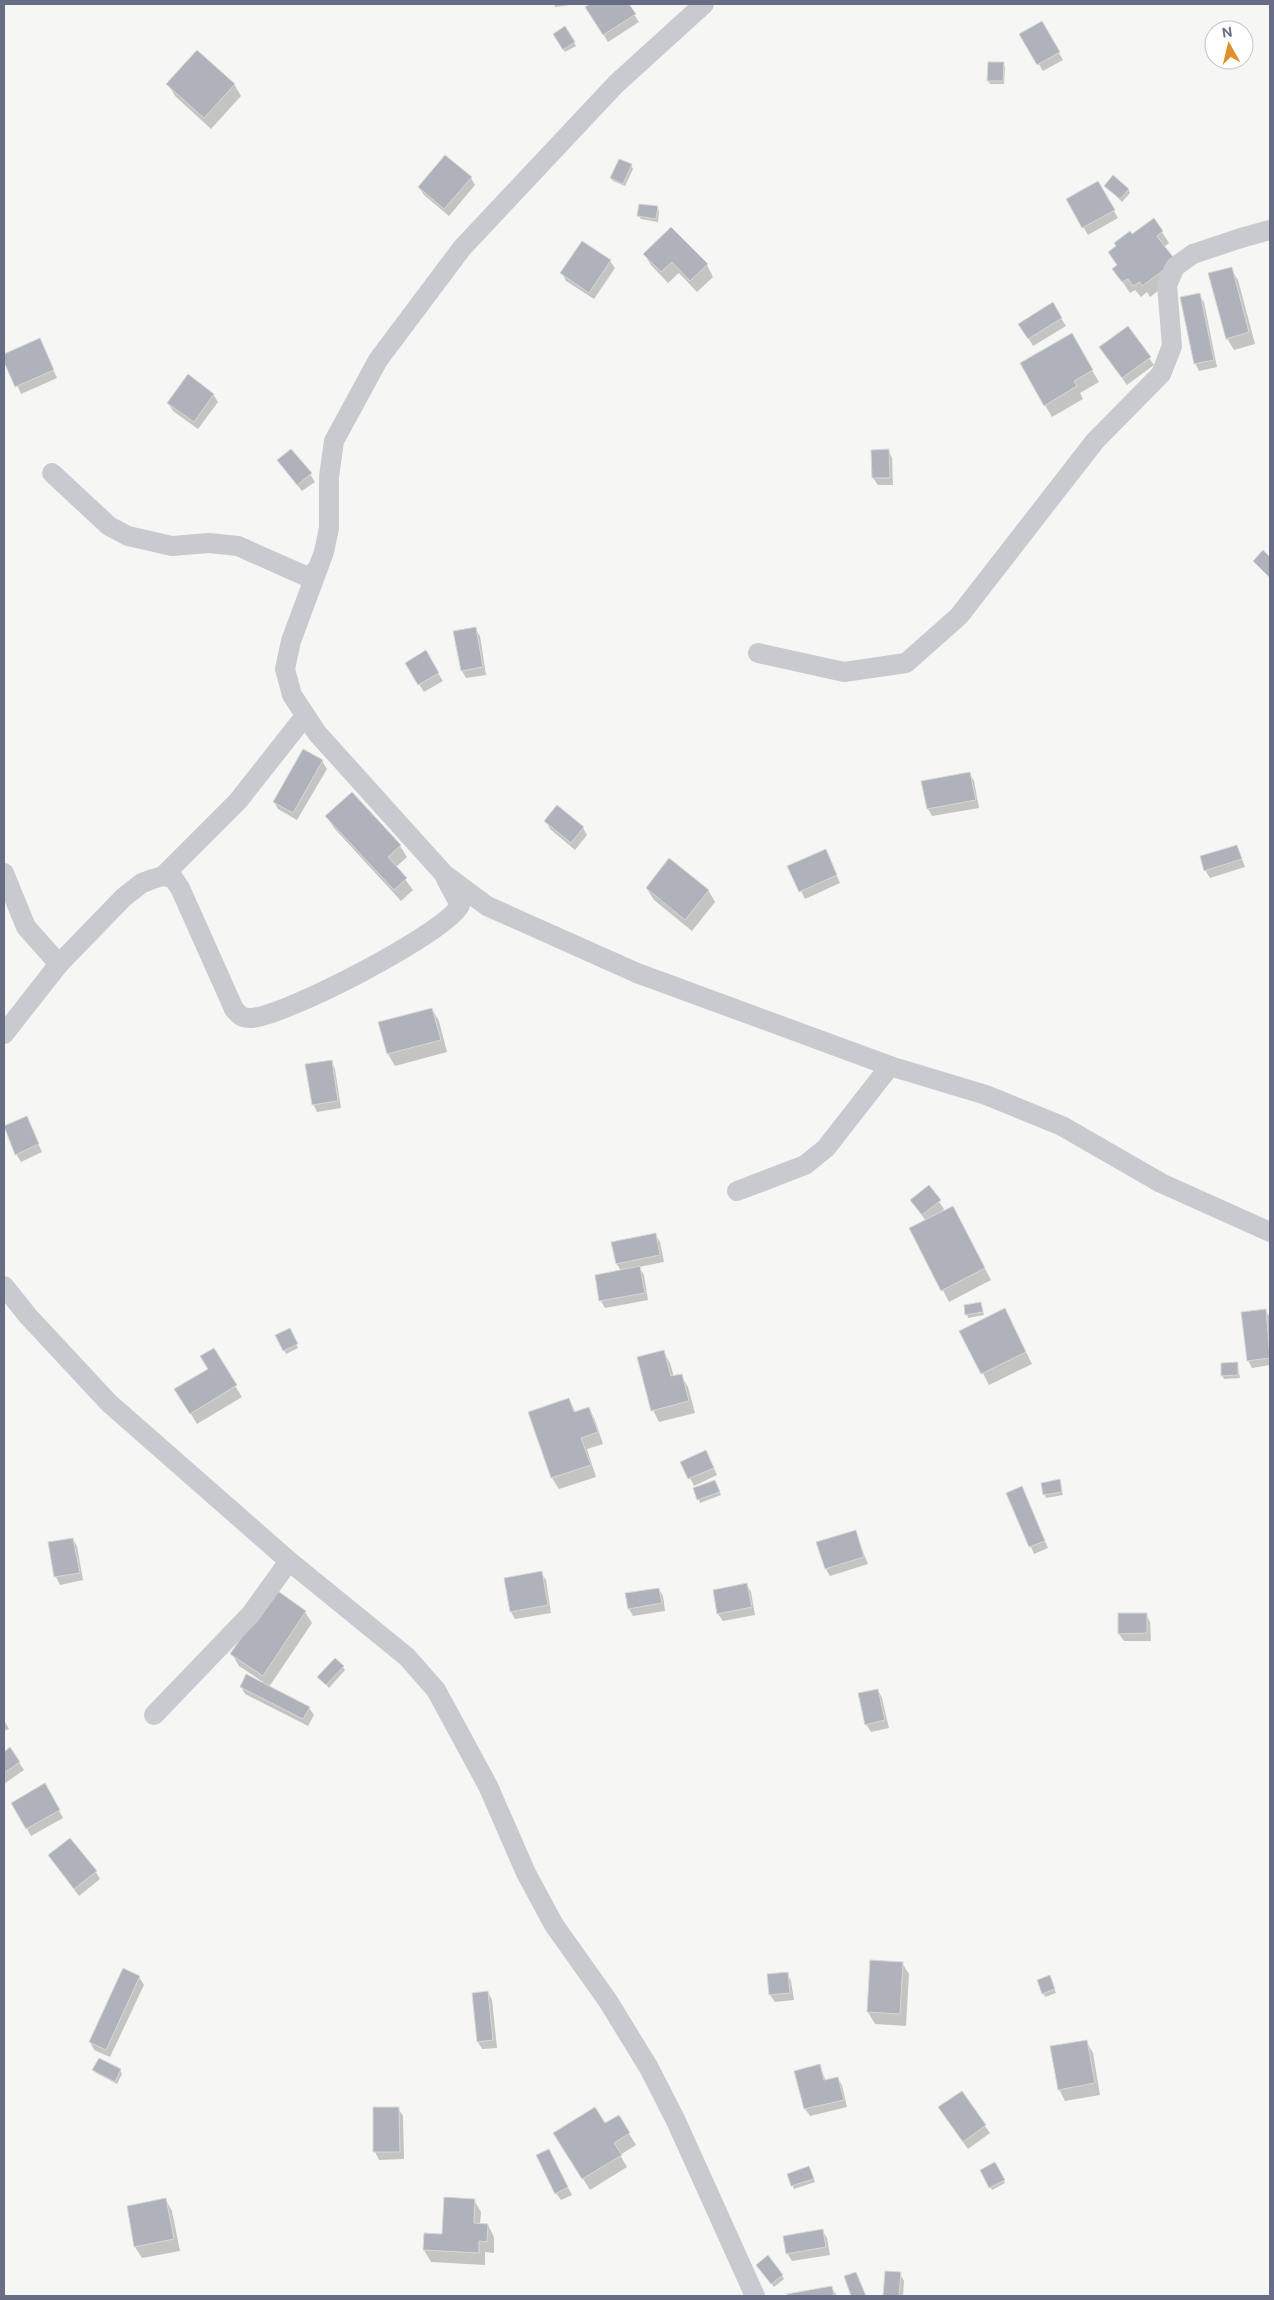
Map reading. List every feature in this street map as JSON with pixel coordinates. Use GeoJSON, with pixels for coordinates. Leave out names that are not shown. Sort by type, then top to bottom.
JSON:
{"type":"FeatureCollection","features":[{"type":"Feature","properties":{"kind":"street"},"geometry":{"type":"LineString","coordinates":[[704,4],[616,84],[475,234],[422,299],[378,360],[334,441],[328,477],[329,528],[324,552],[290,641],[285,669],[292,695],[317,733],[444,874],[487,906],[637,973],[890,1066],[986,1095],[1062,1126],[1161,1183],[1270,1232]]}},
{"type":"Feature","properties":{"kind":"street"},"geometry":{"type":"LineString","coordinates":[[758,653],[844,672],[906,663],[959,616],[1095,441],[1161,374],[1172,346],[1168,285],[1175,267],[1193,254],[1270,230]]}},
{"type":"Feature","properties":{"kind":"street"},"geometry":{"type":"LineString","coordinates":[[52,473],[109,526],[128,536],[172,546],[208,542],[238,546],[310,578],[315,572]]}},
{"type":"Feature","properties":{"kind":"street"},"geometry":{"type":"LineString","coordinates":[[4,1034],[59,964],[124,897],[142,883],[163,876],[238,801],[305,716]]}},
{"type":"Feature","properties":{"kind":"street"},"geometry":{"type":"LineString","coordinates":[[4,873],[26,927],[59,964]]}},
{"type":"Feature","properties":{"kind":"street"},"geometry":{"type":"LineString","coordinates":[[163,876],[173,878],[180,888],[234,1009],[239,1016],[248,1018],[258,1017],[298,1004],[343,982],[435,930],[456,913],[460,905],[444,874]]}},
{"type":"Feature","properties":{"kind":"street"},"geometry":{"type":"LineString","coordinates":[[737,1191],[805,1164],[826,1148],[890,1066]]}},
{"type":"Feature","properties":{"kind":"street"},"geometry":{"type":"LineString","coordinates":[[4,1286],[28,1316],[110,1403],[289,1561],[407,1657],[436,1690],[488,1786],[526,1873],[554,1925],[608,2001],[649,2068],[676,2121],[756,2296]]}},
{"type":"Feature","properties":{"kind":"street"},"geometry":{"type":"LineString","coordinates":[[154,1716],[250,1614],[289,1561]]}},
{"type":"Feature","properties":{"kind":"building"},"geometry":{"type":"Polygon","coordinates":[[[590,4],[629,4],[636,14],[603,35],[585,7],[590,4]]]}},
{"type":"Feature","properties":{"kind":"building"},"geometry":{"type":"Polygon","coordinates":[[[1042,21],[1060,52],[1037,65],[1019,34],[1042,21]]]}},
{"type":"Feature","properties":{"kind":"building"},"geometry":{"type":"Polygon","coordinates":[[[565,26],[575,42],[563,50],[553,34],[565,26]]]}},
{"type":"Feature","properties":{"kind":"building"},"geometry":{"type":"Polygon","coordinates":[[[197,50],[235,84],[204,118],[166,84],[197,50]]]}},
{"type":"Feature","properties":{"kind":"building"},"geometry":{"type":"Polygon","coordinates":[[[988,62],[1004,62],[1003,81],[987,81],[988,62]]]}},
{"type":"Feature","properties":{"kind":"building"},"geometry":{"type":"Polygon","coordinates":[[[445,155],[472,177],[444,209],[418,187],[445,155]]]}},
{"type":"Feature","properties":{"kind":"building"},"geometry":{"type":"Polygon","coordinates":[[[619,159],[632,164],[623,184],[610,178],[619,159]]]}},
{"type":"Feature","properties":{"kind":"building"},"geometry":{"type":"Polygon","coordinates":[[[1113,175],[1129,189],[1120,199],[1104,186],[1113,175]]]}},
{"type":"Feature","properties":{"kind":"building"},"geometry":{"type":"Polygon","coordinates":[[[1098,181],[1115,210],[1082,228],[1066,199],[1098,181]]]}},
{"type":"Feature","properties":{"kind":"building"},"geometry":{"type":"Polygon","coordinates":[[[639,204],[658,206],[656,219],[637,216],[639,204]]]}},
{"type":"Feature","properties":{"kind":"building"},"geometry":{"type":"Polygon","coordinates":[[[1154,218],[1163,231],[1157,236],[1176,261],[1142,286],[1140,282],[1133,286],[1128,279],[1122,282],[1112,269],[1117,265],[1108,252],[1116,246],[1114,243],[1130,231],[1132,234],[1154,218]]]}},
{"type":"Feature","properties":{"kind":"building"},"geometry":{"type":"Polygon","coordinates":[[[671,227],[708,264],[690,281],[672,262],[661,272],[643,254],[671,227]]]}},
{"type":"Feature","properties":{"kind":"building"},"geometry":{"type":"Polygon","coordinates":[[[582,241],[611,260],[589,293],[560,273],[582,241]]]}},
{"type":"Feature","properties":{"kind":"building"},"geometry":{"type":"Polygon","coordinates":[[[1232,267],[1249,332],[1226,339],[1208,273],[1232,267]]]}},
{"type":"Feature","properties":{"kind":"building"},"geometry":{"type":"Polygon","coordinates":[[[1200,293],[1214,360],[1194,364],[1180,297],[1200,293]]]}},
{"type":"Feature","properties":{"kind":"building"},"geometry":{"type":"Polygon","coordinates":[[[1053,302],[1062,318],[1028,339],[1018,324],[1053,302]]]}},
{"type":"Feature","properties":{"kind":"building"},"geometry":{"type":"Polygon","coordinates":[[[1128,326],[1151,357],[1122,378],[1099,347],[1128,326]]]}},
{"type":"Feature","properties":{"kind":"building"},"geometry":{"type":"Polygon","coordinates":[[[1072,333],[1093,370],[1074,381],[1077,386],[1044,406],[1020,363],[1072,333]]]}},
{"type":"Feature","properties":{"kind":"building"},"geometry":{"type":"Polygon","coordinates":[[[40,338],[54,370],[15,387],[4,362],[4,354],[40,338]]]}},
{"type":"Feature","properties":{"kind":"building"},"geometry":{"type":"Polygon","coordinates":[[[188,374],[214,394],[194,422],[167,403],[188,374]]]}},
{"type":"Feature","properties":{"kind":"building"},"geometry":{"type":"Polygon","coordinates":[[[291,449],[312,473],[297,485],[277,460],[291,449]]]}},
{"type":"Feature","properties":{"kind":"building"},"geometry":{"type":"Polygon","coordinates":[[[889,449],[890,478],[872,478],[871,450],[889,449]]]}},
{"type":"Feature","properties":{"kind":"building"},"geometry":{"type":"Polygon","coordinates":[[[1263,550],[1270,557],[1270,578],[1253,561],[1263,550]]]}},
{"type":"Feature","properties":{"kind":"building"},"geometry":{"type":"Polygon","coordinates":[[[476,627],[483,667],[461,671],[453,631],[476,627]]]}},
{"type":"Feature","properties":{"kind":"building"},"geometry":{"type":"Polygon","coordinates":[[[426,650],[439,673],[418,685],[405,663],[426,650]]]}},
{"type":"Feature","properties":{"kind":"building"},"geometry":{"type":"Polygon","coordinates":[[[303,749],[323,760],[293,813],[273,802],[303,749]]]}},
{"type":"Feature","properties":{"kind":"building"},"geometry":{"type":"Polygon","coordinates":[[[970,772],[976,800],[927,809],[921,781],[970,772]]]}},
{"type":"Feature","properties":{"kind":"building"},"geometry":{"type":"Polygon","coordinates":[[[352,792],[401,845],[388,857],[407,878],[394,890],[325,816],[352,792]]]}},
{"type":"Feature","properties":{"kind":"building"},"geometry":{"type":"Polygon","coordinates":[[[557,805],[584,827],[571,843],[544,821],[557,805]]]}},
{"type":"Feature","properties":{"kind":"building"},"geometry":{"type":"Polygon","coordinates":[[[1237,845],[1242,859],[1204,871],[1200,856],[1237,845]]]}},
{"type":"Feature","properties":{"kind":"building"},"geometry":{"type":"Polygon","coordinates":[[[826,849],[837,875],[799,892],[787,866],[826,849]]]}},
{"type":"Feature","properties":{"kind":"building"},"geometry":{"type":"Polygon","coordinates":[[[669,858],[709,890],[685,920],[646,888],[669,858]]]}},
{"type":"Feature","properties":{"kind":"building"},"geometry":{"type":"Polygon","coordinates":[[[432,1008],[441,1040],[387,1054],[378,1022],[432,1008]]]}},
{"type":"Feature","properties":{"kind":"building"},"geometry":{"type":"Polygon","coordinates":[[[332,1060],[338,1101],[312,1105],[305,1064],[332,1060]]]}},
{"type":"Feature","properties":{"kind":"building"},"geometry":{"type":"Polygon","coordinates":[[[27,1116],[39,1144],[15,1155],[4,1126],[27,1116]]]}},
{"type":"Feature","properties":{"kind":"building"},"geometry":{"type":"Polygon","coordinates":[[[929,1185],[941,1200],[922,1215],[910,1200],[929,1185]]]}},
{"type":"Feature","properties":{"kind":"building"},"geometry":{"type":"Polygon","coordinates":[[[953,1206],[985,1268],[941,1291],[909,1228],[953,1206]]]}},
{"type":"Feature","properties":{"kind":"building"},"geometry":{"type":"Polygon","coordinates":[[[656,1233],[660,1255],[616,1264],[611,1242],[656,1233]]]}},
{"type":"Feature","properties":{"kind":"building"},"geometry":{"type":"Polygon","coordinates":[[[640,1266],[645,1293],[599,1301],[595,1275],[640,1266]]]}},
{"type":"Feature","properties":{"kind":"building"},"geometry":{"type":"Polygon","coordinates":[[[981,1302],[983,1312],[965,1315],[964,1305],[981,1302]]]}},
{"type":"Feature","properties":{"kind":"building"},"geometry":{"type":"Polygon","coordinates":[[[1005,1308],[1026,1352],[981,1374],[959,1331],[1005,1308]]]}},
{"type":"Feature","properties":{"kind":"building"},"geometry":{"type":"Polygon","coordinates":[[[1266,1309],[1270,1358],[1247,1361],[1241,1312],[1266,1309]]]}},
{"type":"Feature","properties":{"kind":"building"},"geometry":{"type":"Polygon","coordinates":[[[290,1328],[298,1344],[283,1351],[275,1335],[290,1328]]]}},
{"type":"Feature","properties":{"kind":"building"},"geometry":{"type":"Polygon","coordinates":[[[214,1348],[237,1385],[190,1414],[174,1389],[208,1369],[200,1356],[214,1348]]]}},
{"type":"Feature","properties":{"kind":"building"},"geometry":{"type":"Polygon","coordinates":[[[664,1350],[671,1376],[682,1374],[689,1401],[651,1411],[637,1357],[664,1350]]]}},
{"type":"Feature","properties":{"kind":"building"},"geometry":{"type":"Polygon","coordinates":[[[1238,1362],[1238,1375],[1221,1376],[1221,1363],[1238,1362]]]}},
{"type":"Feature","properties":{"kind":"building"},"geometry":{"type":"Polygon","coordinates":[[[569,1398],[574,1412],[589,1407],[598,1432],[581,1438],[591,1465],[551,1478],[528,1412],[569,1398]]]}},
{"type":"Feature","properties":{"kind":"building"},"geometry":{"type":"Polygon","coordinates":[[[706,1450],[714,1468],[688,1479],[680,1462],[706,1450]]]}},
{"type":"Feature","properties":{"kind":"building"},"geometry":{"type":"Polygon","coordinates":[[[1060,1479],[1062,1492],[1043,1495],[1041,1483],[1060,1479]]]}},
{"type":"Feature","properties":{"kind":"building"},"geometry":{"type":"Polygon","coordinates":[[[715,1480],[720,1492],[697,1500],[693,1488],[715,1480]]]}},
{"type":"Feature","properties":{"kind":"building"},"geometry":{"type":"Polygon","coordinates":[[[1022,1486],[1045,1541],[1029,1547],[1006,1493],[1022,1486]]]}},
{"type":"Feature","properties":{"kind":"building"},"geometry":{"type":"Polygon","coordinates":[[[856,1530],[864,1557],[825,1569],[816,1542],[856,1530]]]}},
{"type":"Feature","properties":{"kind":"building"},"geometry":{"type":"Polygon","coordinates":[[[73,1538],[80,1573],[54,1577],[48,1542],[73,1538]]]}},
{"type":"Feature","properties":{"kind":"building"},"geometry":{"type":"Polygon","coordinates":[[[542,1571],[548,1605],[510,1612],[504,1578],[542,1571]]]}},
{"type":"Feature","properties":{"kind":"building"},"geometry":{"type":"Polygon","coordinates":[[[747,1583],[752,1607],[717,1614],[713,1590],[747,1583]]]}},
{"type":"Feature","properties":{"kind":"building"},"geometry":{"type":"Polygon","coordinates":[[[659,1588],[662,1603],[628,1609],[625,1593],[659,1588]]]}},
{"type":"Feature","properties":{"kind":"building"},"geometry":{"type":"Polygon","coordinates":[[[275,1589],[306,1611],[263,1676],[230,1654],[275,1589]]]}},
{"type":"Feature","properties":{"kind":"building"},"geometry":{"type":"Polygon","coordinates":[[[1118,1613],[1147,1613],[1147,1633],[1118,1634],[1118,1613]]]}},
{"type":"Feature","properties":{"kind":"building"},"geometry":{"type":"Polygon","coordinates":[[[335,1658],[344,1666],[326,1685],[317,1677],[335,1658]]]}},
{"type":"Feature","properties":{"kind":"building"},"geometry":{"type":"Polygon","coordinates":[[[246,1674],[310,1707],[303,1719],[240,1687],[246,1674]]]}},
{"type":"Feature","properties":{"kind":"building"},"geometry":{"type":"Polygon","coordinates":[[[878,1689],[885,1720],[865,1725],[858,1693],[878,1689]]]}},
{"type":"Feature","properties":{"kind":"building"},"geometry":{"type":"Polygon","coordinates":[[[10,1747],[20,1762],[4,1773],[4,1752],[10,1747]]]}},
{"type":"Feature","properties":{"kind":"building"},"geometry":{"type":"Polygon","coordinates":[[[45,1783],[60,1810],[26,1829],[11,1803],[45,1783]]]}},
{"type":"Feature","properties":{"kind":"building"},"geometry":{"type":"Polygon","coordinates":[[[70,1838],[97,1871],[74,1889],[48,1855],[70,1838]]]}},
{"type":"Feature","properties":{"kind":"building"},"geometry":{"type":"Polygon","coordinates":[[[870,1960],[903,1962],[900,2014],[867,2012],[870,1960]]]}},
{"type":"Feature","properties":{"kind":"building"},"geometry":{"type":"Polygon","coordinates":[[[123,1968],[140,1976],[106,2050],[89,2042],[123,1968]]]}},
{"type":"Feature","properties":{"kind":"building"},"geometry":{"type":"Polygon","coordinates":[[[788,1972],[790,1993],[769,1995],[767,1974],[788,1972]]]}},
{"type":"Feature","properties":{"kind":"building"},"geometry":{"type":"Polygon","coordinates":[[[1050,1975],[1055,1989],[1042,1994],[1037,1980],[1050,1975]]]}},
{"type":"Feature","properties":{"kind":"building"},"geometry":{"type":"Polygon","coordinates":[[[488,1991],[493,2040],[477,2042],[472,1993],[488,1991]]]}},
{"type":"Feature","properties":{"kind":"building"},"geometry":{"type":"Polygon","coordinates":[[[1087,2040],[1095,2083],[1058,2090],[1050,2046],[1087,2040]]]}},
{"type":"Feature","properties":{"kind":"building"},"geometry":{"type":"Polygon","coordinates":[[[99,2058],[121,2069],[115,2082],[92,2070],[99,2058]]]}},
{"type":"Feature","properties":{"kind":"building"},"geometry":{"type":"Polygon","coordinates":[[[820,2064],[824,2080],[838,2077],[844,2100],[804,2109],[794,2071],[820,2064]]]}},
{"type":"Feature","properties":{"kind":"building"},"geometry":{"type":"Polygon","coordinates":[[[962,2091],[986,2125],[963,2142],[938,2107],[962,2091]]]}},
{"type":"Feature","properties":{"kind":"building"},"geometry":{"type":"Polygon","coordinates":[[[373,2107],[399,2107],[400,2152],[373,2152],[373,2107]]]}},
{"type":"Feature","properties":{"kind":"building"},"geometry":{"type":"Polygon","coordinates":[[[595,2107],[605,2123],[619,2115],[630,2133],[614,2143],[622,2155],[582,2179],[553,2133],[595,2107]]]}},
{"type":"Feature","properties":{"kind":"building"},"geometry":{"type":"Polygon","coordinates":[[[549,2149],[568,2187],[555,2194],[536,2155],[549,2149]]]}},
{"type":"Feature","properties":{"kind":"building"},"geometry":{"type":"Polygon","coordinates":[[[995,2162],[1005,2180],[989,2188],[980,2170],[995,2162]]]}},
{"type":"Feature","properties":{"kind":"building"},"geometry":{"type":"Polygon","coordinates":[[[809,2166],[814,2179],[791,2186],[787,2174],[809,2166]]]}},
{"type":"Feature","properties":{"kind":"building"},"geometry":{"type":"Polygon","coordinates":[[[444,2197],[475,2199],[474,2223],[488,2224],[487,2242],[479,2241],[479,2253],[423,2250],[424,2233],[442,2234],[444,2197]]]}},
{"type":"Feature","properties":{"kind":"building"},"geometry":{"type":"Polygon","coordinates":[[[166,2198],[174,2239],[134,2247],[127,2206],[166,2198]]]}},
{"type":"Feature","properties":{"kind":"building"},"geometry":{"type":"Polygon","coordinates":[[[823,2229],[826,2247],[786,2254],[783,2236],[823,2229]]]}},
{"type":"Feature","properties":{"kind":"building"},"geometry":{"type":"Polygon","coordinates":[[[768,2255],[783,2275],[771,2284],[756,2265],[768,2255]]]}},
{"type":"Feature","properties":{"kind":"building"},"geometry":{"type":"Polygon","coordinates":[[[885,2271],[901,2272],[899,2296],[883,2296],[885,2271]]]}},
{"type":"Feature","properties":{"kind":"building"},"geometry":{"type":"Polygon","coordinates":[[[856,2272],[866,2296],[851,2296],[844,2276],[856,2272]]]}},
{"type":"Feature","properties":{"kind":"building"},"geometry":{"type":"Polygon","coordinates":[[[832,2286],[834,2296],[787,2296],[787,2294],[832,2286]]]}}]}
